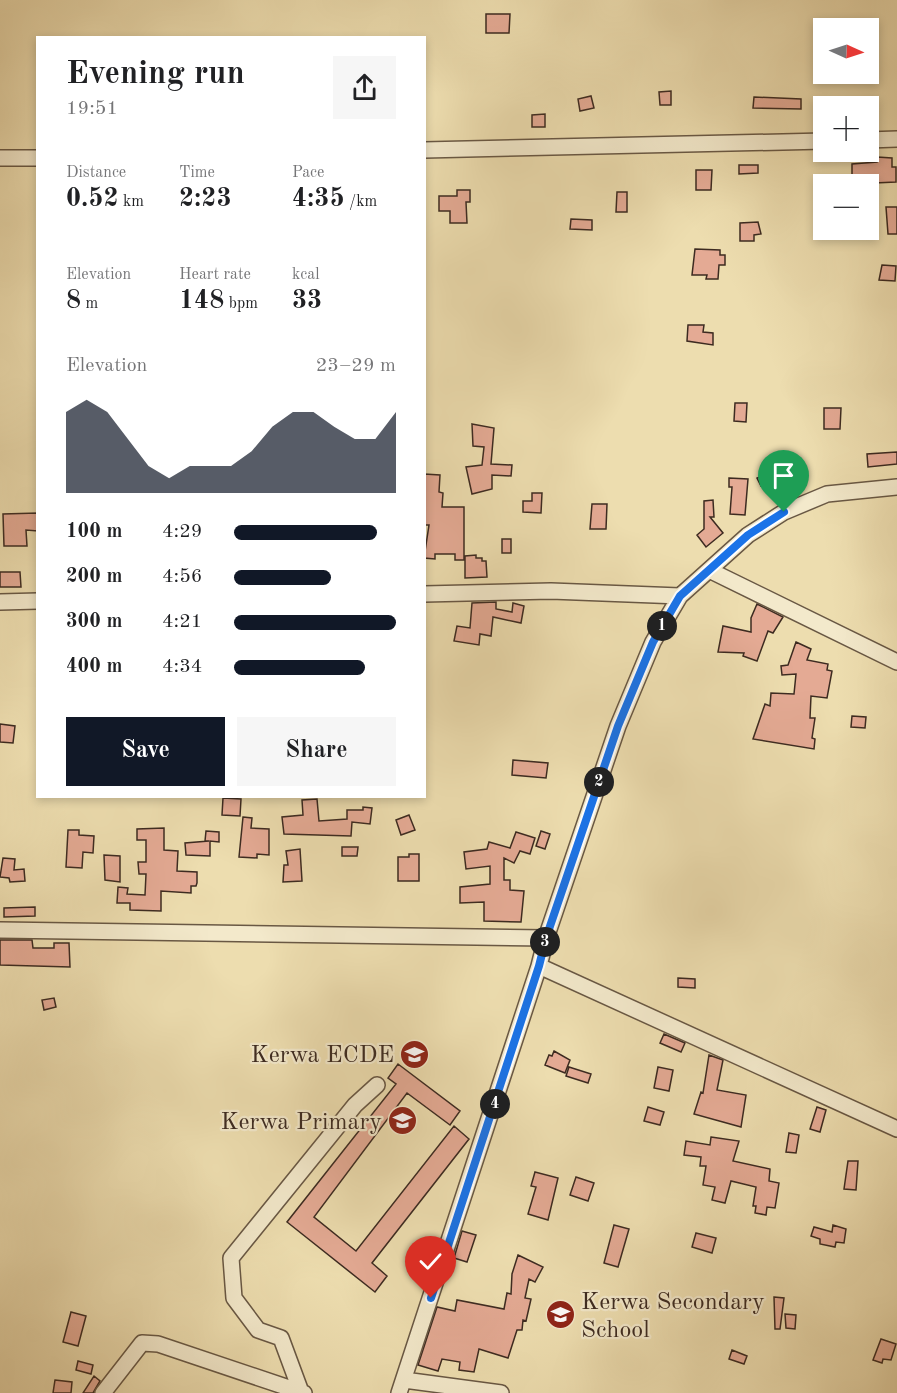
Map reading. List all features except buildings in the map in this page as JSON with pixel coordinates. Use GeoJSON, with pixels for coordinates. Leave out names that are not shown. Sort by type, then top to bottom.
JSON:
{"type":"FeatureCollection","features":[{"type":"Feature","properties":{"kind":"street"},"geometry":{"type":"LineString","coordinates":[[879,140],[897,139]]}},
{"type":"Feature","properties":{"kind":"street"},"geometry":{"type":"LineString","coordinates":[[426,150],[813,141]]}},
{"type":"Feature","properties":{"kind":"street"},"geometry":{"type":"LineString","coordinates":[[0,158],[36,158]]}},
{"type":"Feature","properties":{"kind":"street"},"geometry":{"type":"LineString","coordinates":[[501,1393],[402,1387],[539,966],[546,938],[618,726],[653,642],[680,596],[748,535],[784,512],[827,494],[897,487]]}},
{"type":"Feature","properties":{"kind":"street"},"geometry":{"type":"LineString","coordinates":[[709,570],[897,662]]}},
{"type":"Feature","properties":{"kind":"street"},"geometry":{"type":"LineString","coordinates":[[426,594],[551,591],[680,596]]}},
{"type":"Feature","properties":{"kind":"street"},"geometry":{"type":"LineString","coordinates":[[0,602],[36,601]]}},
{"type":"Feature","properties":{"kind":"street"},"geometry":{"type":"LineString","coordinates":[[0,930],[546,938]]}},
{"type":"Feature","properties":{"kind":"street"},"geometry":{"type":"LineString","coordinates":[[539,966],[897,1129]]}},
{"type":"Feature","properties":{"kind":"street"},"geometry":{"type":"LineString","coordinates":[[302,1392],[281,1338],[258,1330],[234,1298],[231,1258],[355,1105],[377,1085]]}},
{"type":"Feature","properties":{"kind":"street"},"geometry":{"type":"LineString","coordinates":[[103,1393],[142,1343],[158,1344],[302,1392]]}},
{"type":"Feature","properties":{"kind":"place","name":"Kerwa ECDE"},"geometry":{"type":"Point","coordinates":[415,1054]}},
{"type":"Feature","properties":{"kind":"place","name":"Kerwa Primary"},"geometry":{"type":"Point","coordinates":[403,1121]}},
{"type":"Feature","properties":{"kind":"place","name":"Kerwa Secondary School"},"geometry":{"type":"Point","coordinates":[560,1315]}},
{"type":"Feature","properties":{"kind":"route"},"geometry":{"type":"LineString","coordinates":[[431,1298],[539,966],[546,938],[618,726],[653,642],[680,596],[748,535],[784,512]]}}]}
